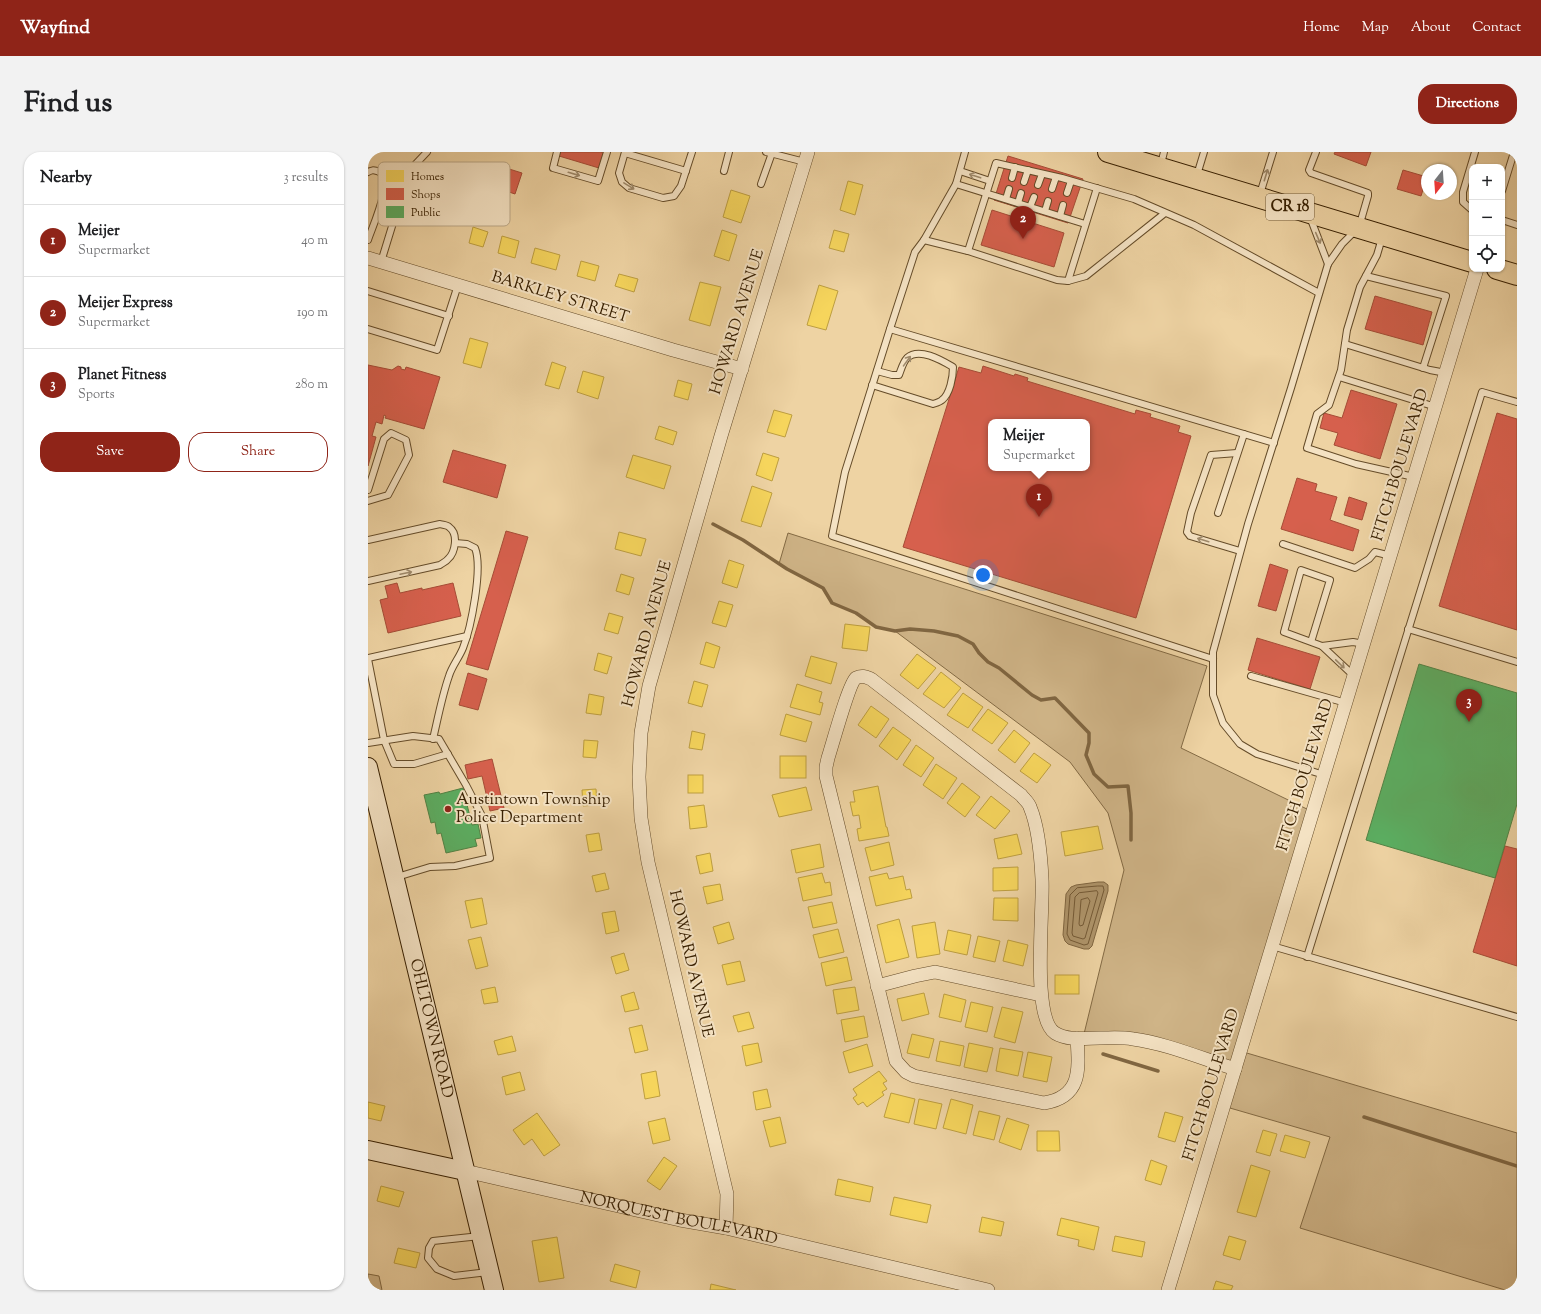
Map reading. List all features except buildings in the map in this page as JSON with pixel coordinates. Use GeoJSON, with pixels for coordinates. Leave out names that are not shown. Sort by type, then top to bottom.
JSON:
{"type":"FeatureCollection","features":[{"type":"Feature","properties":{"kind":"main road","name":"CR 18"},"geometry":{"type":"LineString","coordinates":[[1108,152],[1162,160],[1196,179],[1469,261]]}},
{"type":"Feature","properties":{"kind":"main road"},"geometry":{"type":"LineString","coordinates":[[1505,271],[1517,275]]}},
{"type":"Feature","properties":{"kind":"street","name":"HOWARD AVENUE"},"geometry":{"type":"LineString","coordinates":[[726,1228],[727,1194],[648,862],[641,818],[639,777],[641,732],[649,686],[806,157]]}},
{"type":"Feature","properties":{"kind":"street","name":"BARKLEY STREET"},"geometry":{"type":"LineString","coordinates":[[368,258],[673,350],[742,369]]}},
{"type":"Feature","properties":{"kind":"street","name":"FITCH BOULEVARD"},"geometry":{"type":"LineString","coordinates":[[1168,1290],[1476,272]]}},
{"type":"Feature","properties":{"kind":"street"},"geometry":{"type":"LineString","coordinates":[[1077,1038],[1078,1075],[1068,1092],[1061,1099],[1053,1102],[1034,1102],[914,1076],[906,1072],[896,1061],[826,772],[828,758],[852,682],[857,678],[864,676],[871,679],[1015,790],[1030,806],[1039,851],[1042,880],[1041,995],[1045,1016],[1054,1032],[1066,1038],[1077,1038],[1132,1038],[1149,1041],[1235,1069]]}},
{"type":"Feature","properties":{"kind":"street","name":"OHLTOWN ROAD"},"geometry":{"type":"LineString","coordinates":[[368,767],[494,1290]]}},
{"type":"Feature","properties":{"kind":"street"},"geometry":{"type":"LineString","coordinates":[[877,986],[935,972],[1041,995]]}},
{"type":"Feature","properties":{"kind":"street","name":"NORQUEST BOULEVARD"},"geometry":{"type":"LineString","coordinates":[[368,1150],[680,1220],[726,1228],[988,1290]]}},
{"type":"Feature","properties":{"kind":"lane"},"geometry":{"type":"LineString","coordinates":[[418,162],[427,152]]}},
{"type":"Feature","properties":{"kind":"lane"},"geometry":{"type":"LineString","coordinates":[[557,152],[552,168],[598,181],[606,152]]}},
{"type":"Feature","properties":{"kind":"lane"},"geometry":{"type":"LineString","coordinates":[[686,171],[625,152],[619,173],[622,182],[629,188],[663,198],[674,196],[681,186],[686,171],[692,152]]}},
{"type":"Feature","properties":{"kind":"lane"},"geometry":{"type":"LineString","coordinates":[[724,171],[729,152]]}},
{"type":"Feature","properties":{"kind":"lane"},"geometry":{"type":"LineString","coordinates":[[965,152],[956,184],[924,240],[915,252],[845,472],[832,536],[1213,659]]}},
{"type":"Feature","properties":{"kind":"lane"},"geometry":{"type":"LineString","coordinates":[[1196,179],[1204,152]]}},
{"type":"Feature","properties":{"kind":"lane"},"geometry":{"type":"LineString","coordinates":[[1259,198],[1272,152]]}},
{"type":"Feature","properties":{"kind":"lane"},"geometry":{"type":"LineString","coordinates":[[1316,152],[1309,170],[1311,174],[1368,193],[1358,227],[1342,244],[1328,264],[1319,293],[1240,551],[1213,652],[1213,695],[1223,723],[1240,744],[1257,754],[1324,774]]}},
{"type":"Feature","properties":{"kind":"lane"},"geometry":{"type":"LineString","coordinates":[[1469,207],[1463,202],[1463,192],[1475,152]]}},
{"type":"Feature","properties":{"kind":"lane"},"geometry":{"type":"LineString","coordinates":[[1505,184],[1514,161],[1514,152]]}},
{"type":"Feature","properties":{"kind":"lane"},"geometry":{"type":"LineString","coordinates":[[761,184],[769,153],[806,157]]}},
{"type":"Feature","properties":{"kind":"lane"},"geometry":{"type":"LineString","coordinates":[[968,252],[996,163],[1056,177],[1134,199],[1194,225],[1319,293]]}},
{"type":"Feature","properties":{"kind":"lane"},"geometry":{"type":"LineString","coordinates":[[1012,178],[1015,167]]}},
{"type":"Feature","properties":{"kind":"lane"},"geometry":{"type":"LineString","coordinates":[[368,172],[372,170],[378,172]]}},
{"type":"Feature","properties":{"kind":"lane"},"geometry":{"type":"LineString","coordinates":[[1024,182],[1028,170]]}},
{"type":"Feature","properties":{"kind":"lane"},"geometry":{"type":"LineString","coordinates":[[960,171],[990,181]]}},
{"type":"Feature","properties":{"kind":"lane"},"geometry":{"type":"LineString","coordinates":[[1038,185],[1042,174]]}},
{"type":"Feature","properties":{"kind":"lane"},"geometry":{"type":"LineString","coordinates":[[1052,189],[1056,177]]}},
{"type":"Feature","properties":{"kind":"lane"},"geometry":{"type":"LineString","coordinates":[[1067,193],[1071,181]]}},
{"type":"Feature","properties":{"kind":"lane"},"geometry":{"type":"LineString","coordinates":[[956,184],[1086,224]]}},
{"type":"Feature","properties":{"kind":"lane"},"geometry":{"type":"LineString","coordinates":[[1068,280],[1096,188]]}},
{"type":"Feature","properties":{"kind":"lane"},"geometry":{"type":"LineString","coordinates":[[1006,199],[1009,189]]}},
{"type":"Feature","properties":{"kind":"lane"},"geometry":{"type":"LineString","coordinates":[[1018,203],[1020,193]]}},
{"type":"Feature","properties":{"kind":"lane"},"geometry":{"type":"LineString","coordinates":[[1030,207],[1034,196]]}},
{"type":"Feature","properties":{"kind":"lane"},"geometry":{"type":"LineString","coordinates":[[1045,211],[1048,201]]}},
{"type":"Feature","properties":{"kind":"lane"},"geometry":{"type":"LineString","coordinates":[[1060,216],[1063,205]]}},
{"type":"Feature","properties":{"kind":"lane"},"geometry":{"type":"LineString","coordinates":[[368,240],[378,211]]}},
{"type":"Feature","properties":{"kind":"lane"},"geometry":{"type":"LineString","coordinates":[[1309,212],[1328,264]]}},
{"type":"Feature","properties":{"kind":"lane"},"geometry":{"type":"LineString","coordinates":[[924,240],[1057,280],[1068,280],[1086,276],[1165,213]]}},
{"type":"Feature","properties":{"kind":"lane"},"geometry":{"type":"LineString","coordinates":[[1505,221],[1517,225]]}},
{"type":"Feature","properties":{"kind":"lane"},"geometry":{"type":"LineString","coordinates":[[381,262],[392,226]]}},
{"type":"Feature","properties":{"kind":"lane"},"geometry":{"type":"LineString","coordinates":[[1383,235],[1377,254],[1360,287],[1347,330],[1339,377],[1329,405],[1316,414],[1307,448],[1356,464],[1414,478]]}},
{"type":"Feature","properties":{"kind":"lane"},"geometry":{"type":"LineString","coordinates":[[1366,276],[1446,296],[1423,368]]}},
{"type":"Feature","properties":{"kind":"lane"},"geometry":{"type":"LineString","coordinates":[[368,329],[437,350],[458,285]]}},
{"type":"Feature","properties":{"kind":"lane"},"geometry":{"type":"LineString","coordinates":[[368,291],[449,316]]}},
{"type":"Feature","properties":{"kind":"lane"},"geometry":{"type":"LineString","coordinates":[[890,329],[1274,443]]}},
{"type":"Feature","properties":{"kind":"lane"},"geometry":{"type":"LineString","coordinates":[[1345,344],[1423,368],[1446,373]]}},
{"type":"Feature","properties":{"kind":"lane"},"geometry":{"type":"LineString","coordinates":[[872,385],[933,404],[942,401],[947,395],[953,373],[953,367],[919,353],[912,354],[906,360],[898,375],[877,371]]}},
{"type":"Feature","properties":{"kind":"lane"},"geometry":{"type":"LineString","coordinates":[[1339,377],[1436,407]]}},
{"type":"Feature","properties":{"kind":"lane"},"geometry":{"type":"LineString","coordinates":[[1308,956],[1482,392],[1517,402]]}},
{"type":"Feature","properties":{"kind":"lane"},"geometry":{"type":"LineString","coordinates":[[368,490],[384,439],[391,433],[406,440],[409,455],[388,495],[368,501]]}},
{"type":"Feature","properties":{"kind":"lane"},"geometry":{"type":"LineString","coordinates":[[1218,513],[1244,434]]}},
{"type":"Feature","properties":{"kind":"lane"},"geometry":{"type":"LineString","coordinates":[[1238,453],[1211,455],[1191,513],[1187,532],[1190,536],[1240,551]]}},
{"type":"Feature","properties":{"kind":"lane"},"geometry":{"type":"LineString","coordinates":[[368,540],[440,524],[450,527],[454,533],[455,543],[453,552],[448,559],[440,565],[368,581]]}},
{"type":"Feature","properties":{"kind":"lane"},"geometry":{"type":"LineString","coordinates":[[433,738],[449,676],[467,636],[477,583],[478,556],[475,548],[467,544],[455,543]]}},
{"type":"Feature","properties":{"kind":"lane"},"geometry":{"type":"LineString","coordinates":[[1283,544],[1355,568],[1369,559],[1375,552],[1390,556]]}},
{"type":"Feature","properties":{"kind":"lane"},"geometry":{"type":"LineString","coordinates":[[1311,642],[1330,580],[1301,570],[1284,632],[1311,642],[1322,646],[1354,676]]}},
{"type":"Feature","properties":{"kind":"lane"},"geometry":{"type":"LineString","coordinates":[[1408,629],[1517,662]]}},
{"type":"Feature","properties":{"kind":"lane"},"geometry":{"type":"LineString","coordinates":[[448,754],[414,764],[394,764],[384,740],[368,659],[467,636]]}},
{"type":"Feature","properties":{"kind":"lane"},"geometry":{"type":"LineString","coordinates":[[1322,646],[1353,642],[1364,644]]}},
{"type":"Feature","properties":{"kind":"lane"},"geometry":{"type":"LineString","coordinates":[[1251,676],[1346,703]]}},
{"type":"Feature","properties":{"kind":"lane"},"geometry":{"type":"LineString","coordinates":[[368,743],[412,736],[439,739],[482,816],[490,858],[455,866],[430,867],[394,877]]}},
{"type":"Feature","properties":{"kind":"lane"},"geometry":{"type":"LineString","coordinates":[[1272,946],[1517,1017]]}},
{"type":"Feature","properties":{"kind":"lane"},"geometry":{"type":"LineString","coordinates":[[481,1236],[434,1241],[428,1248],[428,1258],[437,1269],[454,1276],[490,1272]]}},
{"type":"Feature","properties":{"kind":"shaded area"},"geometry":{"type":"Polygon","coordinates":[[[788,533],[1207,666],[1181,748],[1313,812],[1240,1051],[1517,1133],[1517,1290],[1505,1290],[1300,1228],[1330,1137],[1223,1106],[1235,1069],[1149,1041],[1083,1038],[1124,870],[1108,813],[1070,762],[895,631],[876,627],[856,613],[832,603],[823,588],[779,564],[788,533]]]}},
{"type":"Feature","properties":{"kind":"shaded area"},"geometry":{"type":"Polygon","coordinates":[[[368,1274],[379,1276],[382,1290],[368,1290],[368,1274]]]}},
{"type":"Feature","properties":{"kind":"water"},"geometry":{"type":"Polygon","coordinates":[[[1104,882],[1108,885],[1108,891],[1092,946],[1089,949],[1084,949],[1068,944],[1063,935],[1066,894],[1071,887],[1076,885],[1104,882]]]}},
{"type":"Feature","properties":{"kind":"waterway"},"geometry":{"type":"LineString","coordinates":[[713,524],[743,540],[787,569],[823,588],[832,603],[856,613],[876,627],[895,631],[910,629],[934,631],[958,636],[973,644],[988,662],[999,668],[1032,695],[1041,700],[1055,698],[1089,733],[1089,743],[1086,755],[1094,774],[1108,787],[1128,786],[1131,813],[1131,840]]}},
{"type":"Feature","properties":{"kind":"waterway"},"geometry":{"type":"LineString","coordinates":[[1103,1054],[1158,1071]]}},
{"type":"Feature","properties":{"kind":"waterway"},"geometry":{"type":"LineString","coordinates":[[1364,1117],[1517,1166]]}},
{"type":"Feature","properties":{"kind":"place","name":"Meijer Express"},"geometry":{"type":"Point","coordinates":[1023,239]}},
{"type":"Feature","properties":{"kind":"place","name":"Meijer"},"geometry":{"type":"Point","coordinates":[1039,517]}},
{"type":"Feature","properties":{"kind":"place","name":"Planet Fitness"},"geometry":{"type":"Point","coordinates":[1469,722]}},
{"type":"Feature","properties":{"kind":"place","name":"Austintown Township Police Department"},"geometry":{"type":"Point","coordinates":[448,809]}}]}
